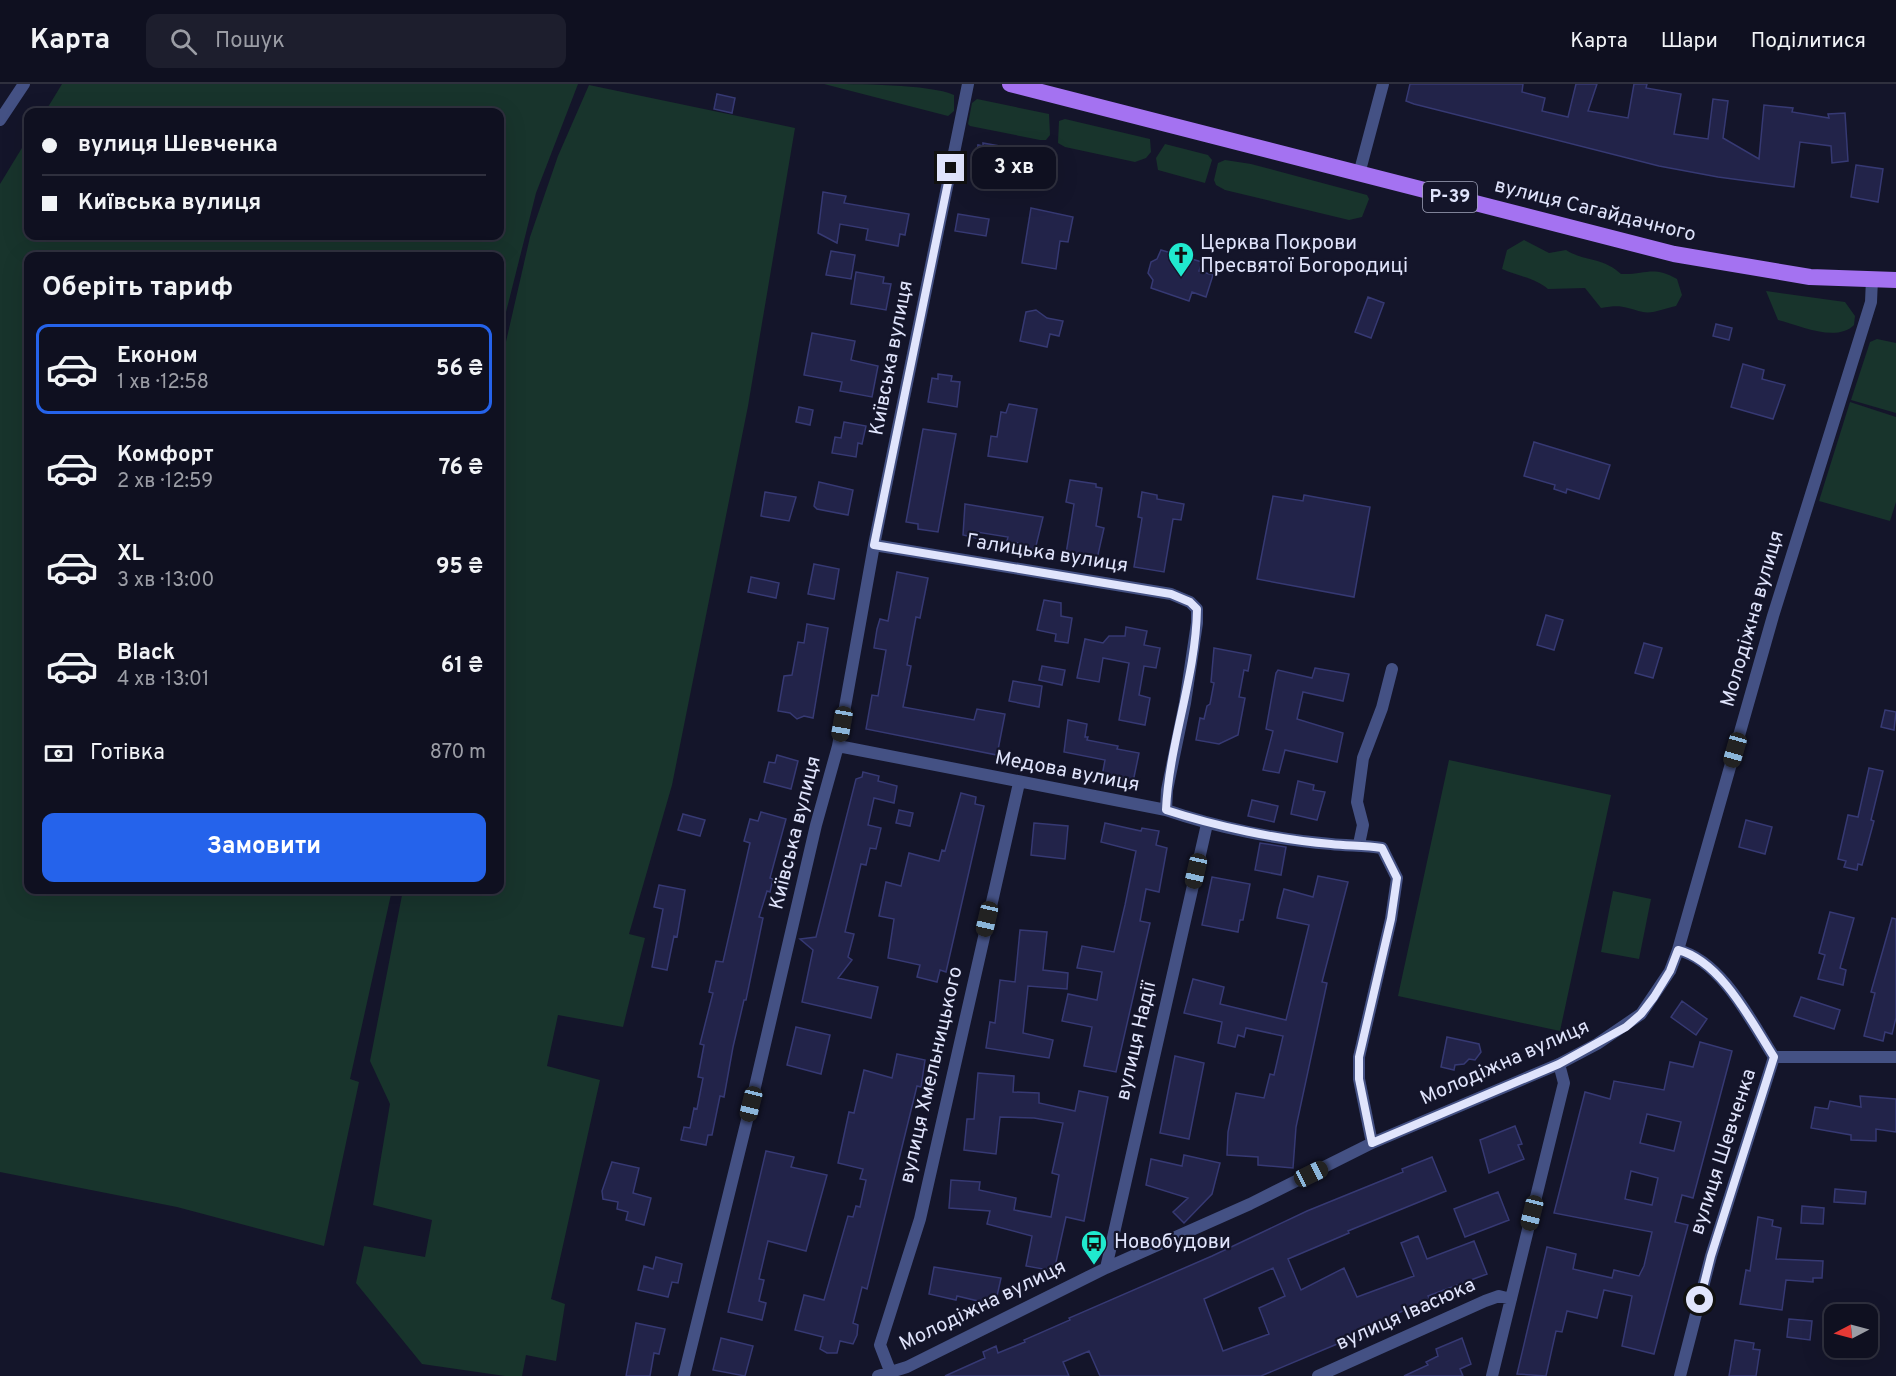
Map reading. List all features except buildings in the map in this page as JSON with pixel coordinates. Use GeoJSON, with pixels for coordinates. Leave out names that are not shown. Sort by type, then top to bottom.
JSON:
{"type":"FeatureCollection","features":[{"type":"Feature","properties":{"kind":"main road","name":"вулиця Сагайдачного"},"geometry":{"type":"LineString","coordinates":[[1010,84],[1674,254],[1810,277],[1896,280]]}},
{"type":"Feature","properties":{"kind":"street"},"geometry":{"type":"LineString","coordinates":[[0,120],[24,84]]}},
{"type":"Feature","properties":{"kind":"street","name":"Київська вулиця"},"geometry":{"type":"LineString","coordinates":[[684,1376],[816,825],[838,746],[874,545],[968,84]]}},
{"type":"Feature","properties":{"kind":"street"},"geometry":{"type":"LineString","coordinates":[[1359,174],[1383,84]]}},
{"type":"Feature","properties":{"kind":"street","name":"Молодіжна вулиця"},"geometry":{"type":"LineString","coordinates":[[886,1374],[907,1367],[1106,1268],[1250,1204],[1372,1143],[1559,1064],[1626,1027],[1641,1014],[1670,971],[1678,950],[1773,616],[1870,302],[1872,279]]}},
{"type":"Feature","properties":{"kind":"street","name":"Галицька вулиця"},"geometry":{"type":"LineString","coordinates":[[874,545],[1171,594],[1190,602],[1197,609],[1197,623],[1185,703],[1167,790],[1166,810]]}},
{"type":"Feature","properties":{"kind":"street"},"geometry":{"type":"LineString","coordinates":[[1372,1143],[1359,1079],[1359,1057],[1391,919],[1397,878],[1382,848],[1359,844],[1363,825],[1357,802],[1363,758],[1382,708],[1392,669]]}},
{"type":"Feature","properties":{"kind":"street","name":"Медова вулиця"},"geometry":{"type":"LineString","coordinates":[[838,746],[1166,810],[1206,824],[1331,844],[1359,844]]}},
{"type":"Feature","properties":{"kind":"street","name":"вулиця Хмельницького"},"geometry":{"type":"LineString","coordinates":[[886,1374],[880,1345],[920,1219],[1019,783]]}},
{"type":"Feature","properties":{"kind":"street","name":"вулиця Надії"},"geometry":{"type":"LineString","coordinates":[[1106,1268],[1206,824]]}},
{"type":"Feature","properties":{"kind":"street"},"geometry":{"type":"LineString","coordinates":[[1678,950],[1693,954],[1733,992],[1774,1057]]}},
{"type":"Feature","properties":{"kind":"street","name":"вулиця Шевченка"},"geometry":{"type":"LineString","coordinates":[[1680,1376],[1711,1256],[1774,1057],[1896,1057]]}},
{"type":"Feature","properties":{"kind":"street"},"geometry":{"type":"LineString","coordinates":[[1492,1376],[1564,1083],[1559,1064]]}},
{"type":"Feature","properties":{"kind":"street","name":"вулиця Івасюка"},"geometry":{"type":"LineString","coordinates":[[1318,1376],[1485,1301],[1499,1296],[1511,1299]]}},
{"type":"Feature","properties":{"kind":"green space"},"geometry":{"type":"Polygon","coordinates":[[[62,84],[578,84],[536,193],[504,320],[504,252],[24,252],[24,894],[391,894],[350,1079],[359,1082],[324,1246],[177,1207],[0,1172],[0,184],[24,145],[24,240],[504,240],[504,108],[47,108],[62,84]]]}},
{"type":"Feature","properties":{"kind":"green space"},"geometry":{"type":"Polygon","coordinates":[[[824,84],[892,85],[943,91],[954,95],[954,111],[948,116],[824,84]]]}},
{"type":"Feature","properties":{"kind":"green space"},"geometry":{"type":"Polygon","coordinates":[[[589,85],[795,128],[748,406],[672,785],[629,934],[645,938],[623,1027],[558,1015],[547,1066],[600,1080],[551,1299],[565,1304],[556,1361],[526,1355],[522,1376],[505,1376],[422,1364],[356,1283],[364,1246],[425,1257],[432,1220],[373,1205],[390,1104],[370,1061],[402,894],[504,894],[504,351],[530,237],[558,156],[589,85]]]}},
{"type":"Feature","properties":{"kind":"green space"},"geometry":{"type":"Polygon","coordinates":[[[977,99],[1049,114],[1050,135],[1046,140],[1040,140],[970,126],[968,124],[972,103],[977,99]]]}},
{"type":"Feature","properties":{"kind":"green space"},"geometry":{"type":"Polygon","coordinates":[[[1065,119],[1150,139],[1151,152],[1146,158],[1135,162],[1065,147],[1058,143],[1059,121],[1065,119]]]}},
{"type":"Feature","properties":{"kind":"green space"},"geometry":{"type":"Polygon","coordinates":[[[1165,144],[1208,155],[1212,160],[1205,183],[1158,170],[1156,158],[1165,144]]]}},
{"type":"Feature","properties":{"kind":"green space"},"geometry":{"type":"Polygon","coordinates":[[[1225,160],[1251,164],[1367,195],[1369,199],[1362,217],[1349,220],[1225,190],[1216,185],[1214,180],[1218,163],[1225,160]]]}},
{"type":"Feature","properties":{"kind":"green space"},"geometry":{"type":"Polygon","coordinates":[[[1524,240],[1549,253],[1566,250],[1601,262],[1621,274],[1661,272],[1677,279],[1682,295],[1676,306],[1651,312],[1618,306],[1601,308],[1585,288],[1548,289],[1532,280],[1502,269],[1507,250],[1524,240]]]}},
{"type":"Feature","properties":{"kind":"green space"},"geometry":{"type":"Polygon","coordinates":[[[1766,291],[1845,302],[1855,316],[1854,325],[1837,333],[1828,333],[1778,320],[1766,291]]]}},
{"type":"Feature","properties":{"kind":"green space"},"geometry":{"type":"Polygon","coordinates":[[[1877,339],[1896,343],[1896,413],[1851,400],[1870,342],[1877,339]]]}},
{"type":"Feature","properties":{"kind":"green space"},"geometry":{"type":"Polygon","coordinates":[[[1850,402],[1896,417],[1896,502],[1890,521],[1819,501],[1850,402]]]}},
{"type":"Feature","properties":{"kind":"green space"},"geometry":{"type":"Polygon","coordinates":[[[1449,760],[1611,795],[1560,1031],[1398,996],[1449,760]]]}},
{"type":"Feature","properties":{"kind":"green space"},"geometry":{"type":"Polygon","coordinates":[[[1613,891],[1651,899],[1639,959],[1601,952],[1613,891]]]}},
{"type":"Feature","properties":{"kind":"place","name":"Церква Покрови Пресвятої Богородиці"},"geometry":{"type":"Point","coordinates":[1181,278]}},
{"type":"Feature","properties":{"kind":"place","name":"Новобудови"},"geometry":{"type":"Point","coordinates":[1094,1266]}},
{"type":"Feature","properties":{"kind":"route"},"geometry":{"type":"LineString","coordinates":[[951,168],[874,545],[1171,594],[1190,602],[1197,609],[1185,703],[1167,790],[1166,810],[1206,824],[1331,844],[1359,844],[1382,848],[1397,878],[1391,919],[1359,1057],[1359,1079],[1367,1128],[1372,1143],[1559,1064],[1626,1027],[1641,1014],[1654,997],[1670,971],[1678,950],[1693,954],[1733,992],[1774,1057],[1711,1256],[1700,1300]]}}]}
